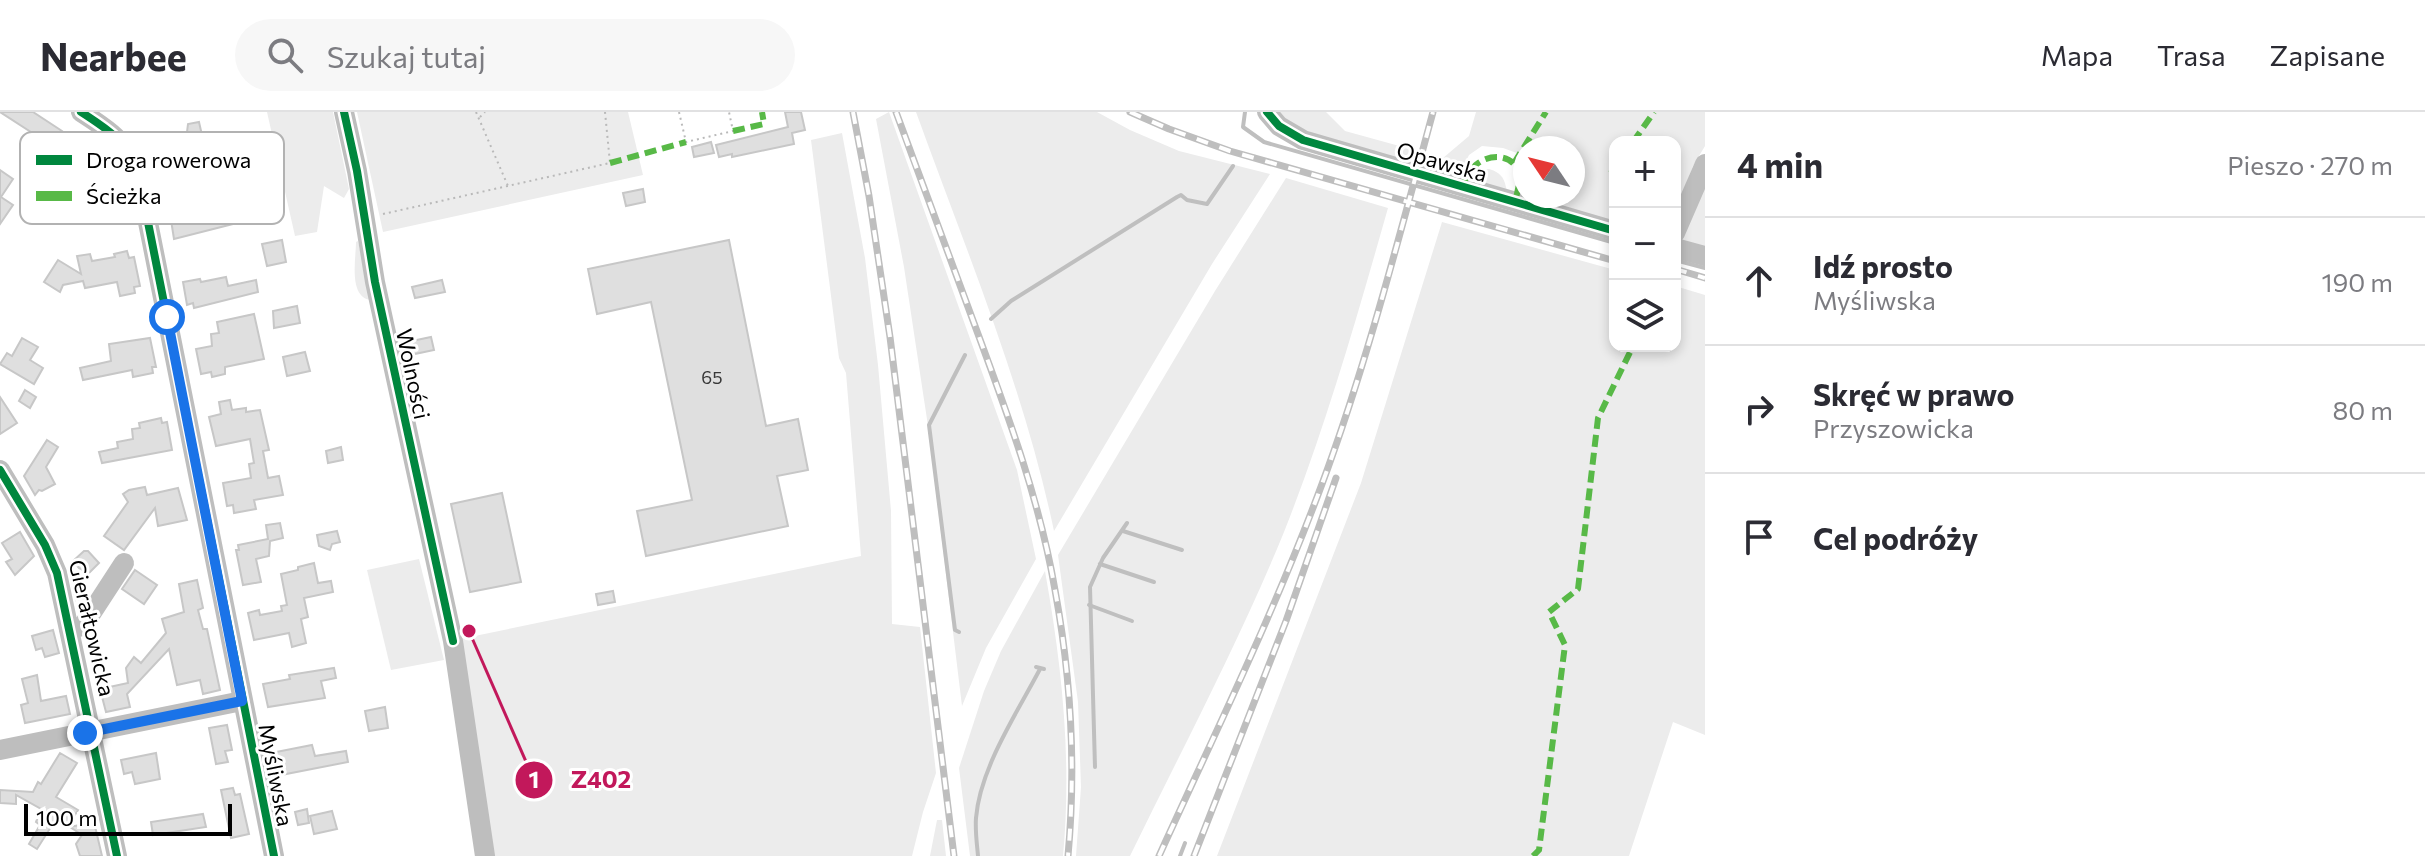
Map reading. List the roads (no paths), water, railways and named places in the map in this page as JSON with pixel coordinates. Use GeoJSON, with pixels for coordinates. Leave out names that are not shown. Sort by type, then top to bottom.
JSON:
{"type":"FeatureCollection","features":[{"type":"Feature","properties":{"kind":"street","name":"Myśliwska"},"geometry":{"type":"LineString","coordinates":[[81,112],[110,132]]}},
{"type":"Feature","properties":{"kind":"street","name":"Wolności"},"geometry":{"type":"LineString","coordinates":[[344,112],[371,261],[453,641],[485,856]]}},
{"type":"Feature","properties":{"kind":"street","name":"Opawska"},"geometry":{"type":"LineString","coordinates":[[1267,112],[1279,126],[1303,140],[1609,229]]}},
{"type":"Feature","properties":{"kind":"street"},"geometry":{"type":"LineString","coordinates":[[1681,219],[1705,164]]}},
{"type":"Feature","properties":{"kind":"street","name":"Myśliwska"},"geometry":{"type":"LineString","coordinates":[[148,224],[274,856]]}},
{"type":"Feature","properties":{"kind":"street"},"geometry":{"type":"LineString","coordinates":[[1681,250],[1705,256]]}},
{"type":"Feature","properties":{"kind":"street","name":"Gierałtowicka"},"geometry":{"type":"LineString","coordinates":[[0,470],[45,545],[57,573],[117,856]]}},
{"type":"Feature","properties":{"kind":"street"},"geometry":{"type":"LineString","coordinates":[[69,629],[83,626],[124,563]]}},
{"type":"Feature","properties":{"kind":"street"},"geometry":{"type":"LineString","coordinates":[[0,750],[242,701]]}},
{"type":"Feature","properties":{"kind":"waterway"},"geometry":{"type":"LineString","coordinates":[[1245,112],[1243,127],[1264,142],[1609,241]]}},
{"type":"Feature","properties":{"kind":"waterway"},"geometry":{"type":"LineString","coordinates":[[991,319],[1011,301],[1177,197],[1181,195],[1187,200],[1207,204],[1233,166]]}},
{"type":"Feature","properties":{"kind":"waterway"},"geometry":{"type":"LineString","coordinates":[[1681,262],[1705,268]]}},
{"type":"Feature","properties":{"kind":"waterway"},"geometry":{"type":"LineString","coordinates":[[959,632],[955,630],[929,425],[965,355]]}},
{"type":"Feature","properties":{"kind":"waterway"},"geometry":{"type":"LineString","coordinates":[[1095,767],[1090,587],[1103,558],[1127,523]]}},
{"type":"Feature","properties":{"kind":"waterway"},"geometry":{"type":"LineString","coordinates":[[1123,531],[1182,550]]}},
{"type":"Feature","properties":{"kind":"waterway"},"geometry":{"type":"LineString","coordinates":[[1100,564],[1154,582]]}},
{"type":"Feature","properties":{"kind":"waterway"},"geometry":{"type":"LineString","coordinates":[[1089,605],[1132,621]]}},
{"type":"Feature","properties":{"kind":"waterway"},"geometry":{"type":"LineString","coordinates":[[1036,667],[1044,669]]}},
{"type":"Feature","properties":{"kind":"waterway"},"geometry":{"type":"LineString","coordinates":[[978,856],[976,818],[984,780],[1040,669]]}},
{"type":"Feature","properties":{"kind":"waterway"},"geometry":{"type":"LineString","coordinates":[[1180,856],[1185,843]]}},
{"type":"Feature","properties":{"kind":"railway"},"geometry":{"type":"LineString","coordinates":[[853,112],[890,337],[954,856]]}},
{"type":"Feature","properties":{"kind":"railway"},"geometry":{"type":"LineString","coordinates":[[896,112],[1012,429],[1049,557],[1065,656],[1070,723],[1072,790],[1068,856]]}},
{"type":"Feature","properties":{"kind":"railway"},"geometry":{"type":"LineString","coordinates":[[1130,112],[1230,151],[1609,259]]}},
{"type":"Feature","properties":{"kind":"railway"},"geometry":{"type":"LineString","coordinates":[[1159,856],[1265,625],[1322,484],[1368,346],[1433,112]]}},
{"type":"Feature","properties":{"kind":"railway"},"geometry":{"type":"LineString","coordinates":[[1681,271],[1705,278]]}},
{"type":"Feature","properties":{"kind":"railway"},"geometry":{"type":"LineString","coordinates":[[1194,856],[1286,621],[1336,478]]}},
{"type":"Feature","properties":{"kind":"place","name":"Z402"},"geometry":{"type":"Point","coordinates":[469,631]}}]}
